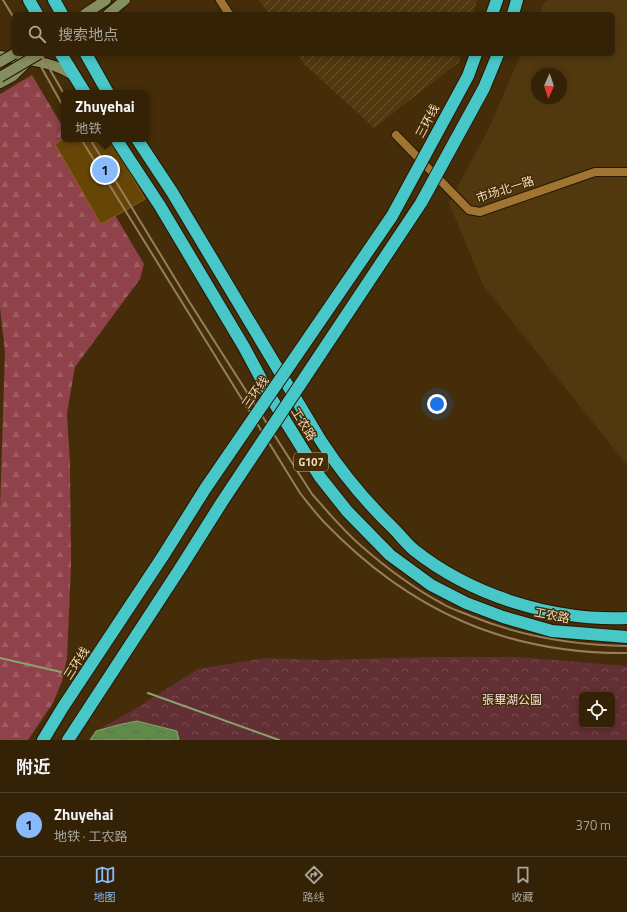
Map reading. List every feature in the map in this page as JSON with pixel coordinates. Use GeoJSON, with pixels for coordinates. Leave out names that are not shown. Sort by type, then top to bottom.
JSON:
{"type":"FeatureCollection","features":[{"type":"Feature","properties":{"kind":"highway"},"geometry":{"type":"LineString","coordinates":[[54,0],[61,12]]}},
{"type":"Feature","properties":{"kind":"highway"},"geometry":{"type":"LineString","coordinates":[[514,12],[517,0]]}},
{"type":"Feature","properties":{"kind":"highway"},"geometry":{"type":"LineString","coordinates":[[62,56],[83,90]]}},
{"type":"Feature","properties":{"kind":"highway"},"geometry":{"type":"LineString","coordinates":[[87,56],[106,90]]}},
{"type":"Feature","properties":{"kind":"highway","name":"三环线"},"geometry":{"type":"LineString","coordinates":[[43,740],[63,707],[164,556],[205,489],[392,216],[468,76],[475,56]]}},
{"type":"Feature","properties":{"kind":"highway"},"geometry":{"type":"LineString","coordinates":[[68,740],[222,502],[421,203],[484,88],[497,56]]}},
{"type":"Feature","properties":{"kind":"highway","name":"工农路"},"geometry":{"type":"LineString","coordinates":[[118,142],[160,206],[244,347],[273,401],[320,477],[347,511],[390,555],[432,585],[466,603],[503,618],[552,631],[627,637]]}},
{"type":"Feature","properties":{"kind":"highway","name":"工农路"},"geometry":{"type":"LineString","coordinates":[[139,142],[172,192],[321,442],[340,469],[375,511],[414,549],[453,576],[498,597],[544,611],[605,619],[627,618]]}},
{"type":"Feature","properties":{"kind":"main road"},"geometry":{"type":"LineString","coordinates":[[88,12],[106,0]]}},
{"type":"Feature","properties":{"kind":"main road"},"geometry":{"type":"LineString","coordinates":[[110,12],[125,0]]}},
{"type":"Feature","properties":{"kind":"main road"},"geometry":{"type":"LineString","coordinates":[[0,62],[12,55]]}},
{"type":"Feature","properties":{"kind":"main road"},"geometry":{"type":"LineString","coordinates":[[0,56],[31,57],[65,69],[74,76]]}},
{"type":"Feature","properties":{"kind":"main road"},"geometry":{"type":"LineString","coordinates":[[0,77],[36,56]]}},
{"type":"Feature","properties":{"kind":"main road"},"geometry":{"type":"LineString","coordinates":[[0,83],[13,76],[31,57]]}},
{"type":"Feature","properties":{"kind":"street"},"geometry":{"type":"LineString","coordinates":[[220,0],[228,12]]}},
{"type":"Feature","properties":{"kind":"street","name":"市场北一路"},"geometry":{"type":"LineString","coordinates":[[396,135],[469,210],[480,212],[594,172],[627,172]]}},
{"type":"Feature","properties":{"kind":"shaded area"},"geometry":{"type":"Polygon","coordinates":[[[259,0],[477,0],[474,12],[268,12],[259,0]]]}},
{"type":"Feature","properties":{"kind":"shaded area"},"geometry":{"type":"Polygon","coordinates":[[[548,0],[627,0],[627,465],[483,285],[449,203],[490,126],[520,56],[615,56],[615,12],[540,12],[544,3],[548,0]]]}},
{"type":"Feature","properties":{"kind":"shaded area"},"geometry":{"type":"Polygon","coordinates":[[[298,56],[460,56],[459,62],[374,128],[304,64],[298,56]]]}},
{"type":"Feature","properties":{"kind":"green space"},"geometry":{"type":"Polygon","coordinates":[[[32,75],[61,124],[61,142],[72,142],[144,264],[140,279],[75,367],[67,413],[70,464],[71,566],[67,659],[62,681],[53,703],[28,740],[0,740],[0,508],[5,352],[0,308],[0,94],[32,75]]]}},
{"type":"Feature","properties":{"kind":"green space","name":"張畢湖公園"},"geometry":{"type":"Polygon","coordinates":[[[432,657],[519,657],[627,666],[627,740],[90,740],[96,731],[130,712],[198,669],[265,658],[321,660],[432,657]]]}},
{"type":"Feature","properties":{"kind":"water"},"geometry":{"type":"Polygon","coordinates":[[[137,721],[177,731],[179,740],[90,740],[96,731],[137,721]]]}},
{"type":"Feature","properties":{"kind":"building"},"geometry":{"type":"Polygon","coordinates":[[[61,141],[61,142],[112,142],[145,199],[101,224],[55,144],[61,141]]]}},
{"type":"Feature","properties":{"kind":"waterway"},"geometry":{"type":"LineString","coordinates":[[0,658],[61,672]]}},
{"type":"Feature","properties":{"kind":"waterway"},"geometry":{"type":"LineString","coordinates":[[148,693],[279,740]]}},
{"type":"Feature","properties":{"kind":"railway"},"geometry":{"type":"LineString","coordinates":[[3,0],[12,15]]}},
{"type":"Feature","properties":{"kind":"railway"},"geometry":{"type":"LineString","coordinates":[[35,56],[61,103]]}},
{"type":"Feature","properties":{"kind":"railway"},"geometry":{"type":"LineString","coordinates":[[42,56],[62,90]]}},
{"type":"Feature","properties":{"kind":"railway"},"geometry":{"type":"LineString","coordinates":[[83,142],[300,493],[322,520],[357,554],[390,580],[425,603],[462,621],[500,635],[540,645],[582,651],[627,653]]}},
{"type":"Feature","properties":{"kind":"railway"},"geometry":{"type":"LineString","coordinates":[[92,142],[190,303],[312,494],[353,538],[400,577],[446,606],[490,623],[528,634],[567,642],[627,646]]}},
{"type":"Feature","properties":{"kind":"place","name":"Zhuyehai"},"geometry":{"type":"Point","coordinates":[105,170]}}]}
